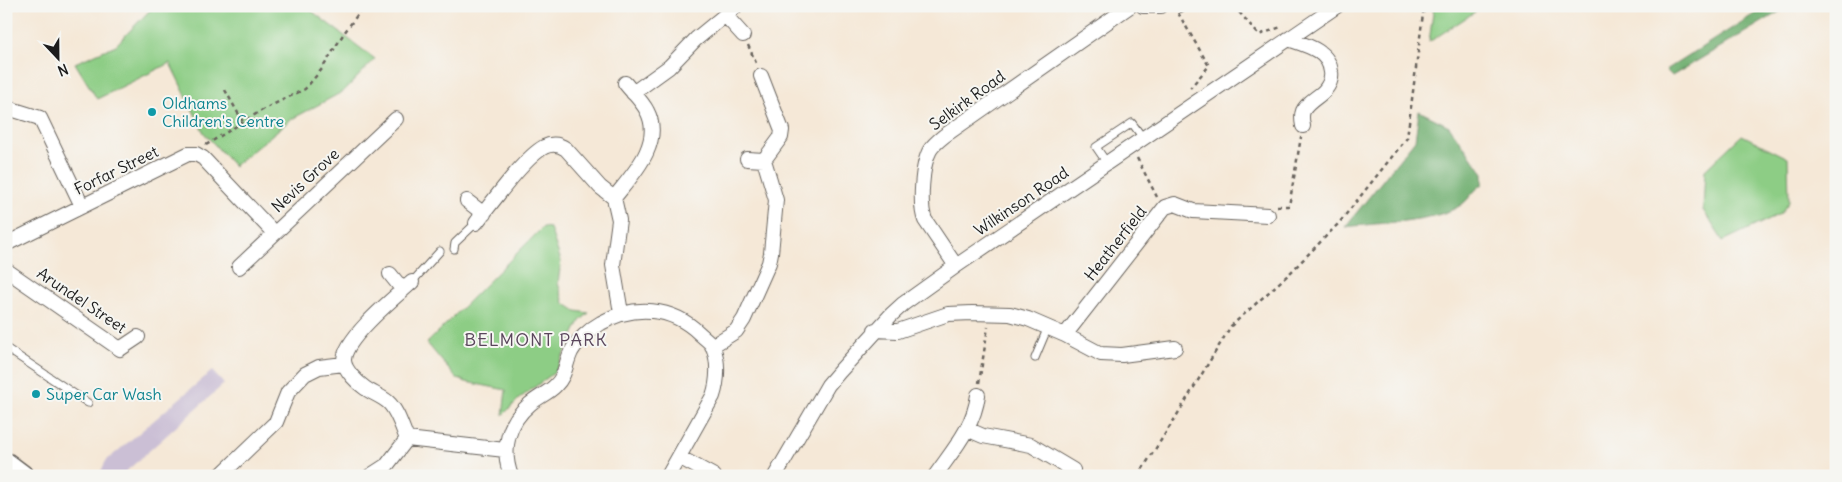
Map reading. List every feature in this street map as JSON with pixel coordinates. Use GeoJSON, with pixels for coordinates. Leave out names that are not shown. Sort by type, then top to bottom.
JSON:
{"type":"FeatureCollection","features":[{"type":"Feature","properties":{"kind":"main road"},"geometry":{"type":"LineString","coordinates":[[6,464],[22,476]]}},
{"type":"Feature","properties":{"kind":"street","name":"Selkirk Road"},"geometry":{"type":"LineString","coordinates":[[956,266],[925,220],[922,212],[921,202],[926,159],[931,148],[944,136],[1130,6]]}},
{"type":"Feature","properties":{"kind":"street"},"geometry":{"type":"LineString","coordinates":[[1143,6],[1161,6]]}},
{"type":"Feature","properties":{"kind":"street","name":"Wilkinson Road"},"geometry":{"type":"LineString","coordinates":[[775,476],[828,385],[875,330],[903,304],[1143,138],[1286,32],[1337,6]]}},
{"type":"Feature","properties":{"kind":"street"},"geometry":{"type":"LineString","coordinates":[[614,198],[639,166],[652,135],[652,124],[647,111],[630,88],[670,67],[696,39],[730,11],[742,35]]}},
{"type":"Feature","properties":{"kind":"street"},"geometry":{"type":"LineString","coordinates":[[1286,32],[1316,50],[1328,61],[1331,68],[1331,75],[1325,90],[1306,106],[1303,112],[1303,126]]}},
{"type":"Feature","properties":{"kind":"street"},"geometry":{"type":"LineString","coordinates":[[761,76],[775,94],[782,130],[781,137],[764,160]]}},
{"type":"Feature","properties":{"kind":"street"},"geometry":{"type":"LineString","coordinates":[[6,111],[11,109],[40,118],[82,206]]}},
{"type":"Feature","properties":{"kind":"street","name":"Nevis Grove"},"geometry":{"type":"LineString","coordinates":[[239,266],[396,119]]}},
{"type":"Feature","properties":{"kind":"street"},"geometry":{"type":"LineString","coordinates":[[467,201],[480,218],[525,163],[537,152],[545,146],[552,144],[560,145],[566,149],[600,187],[614,198],[619,220],[613,265],[620,313]]}},
{"type":"Feature","properties":{"kind":"street","name":"Forfar Street"},"geometry":{"type":"LineString","coordinates":[[6,244],[188,154],[196,154]]}},
{"type":"Feature","properties":{"kind":"street"},"geometry":{"type":"LineString","coordinates":[[196,154],[203,158],[274,233]]}},
{"type":"Feature","properties":{"kind":"street"},"geometry":{"type":"LineString","coordinates":[[747,158],[764,160]]}},
{"type":"Feature","properties":{"kind":"street"},"geometry":{"type":"LineString","coordinates":[[712,346],[736,331],[744,319],[770,258],[776,200],[764,160]]}},
{"type":"Feature","properties":{"kind":"street","name":"Heatherfield"},"geometry":{"type":"LineString","coordinates":[[1065,335],[1163,210],[1170,205],[1175,204],[1193,211],[1268,215]]}},
{"type":"Feature","properties":{"kind":"street","name":"Arundel Street"},"geometry":{"type":"LineString","coordinates":[[6,270],[120,349],[138,337]]}},
{"type":"Feature","properties":{"kind":"street"},"geometry":{"type":"LineString","coordinates":[[390,274],[408,286],[354,338],[347,348],[344,364],[348,371],[366,389],[388,402],[407,439]]}},
{"type":"Feature","properties":{"kind":"street"},"geometry":{"type":"LineString","coordinates":[[511,476],[505,450],[510,430],[519,415],[561,380],[566,372],[572,350],[600,323],[620,313],[641,311],[659,312],[674,316],[690,324],[712,346],[717,368],[713,396],[679,456],[672,474]]}},
{"type":"Feature","properties":{"kind":"street"},"geometry":{"type":"LineString","coordinates":[[875,330],[898,331],[948,314],[990,313],[1019,316],[1048,327],[1101,354],[1113,355],[1175,348]]}},
{"type":"Feature","properties":{"kind":"street"},"geometry":{"type":"LineString","coordinates":[[228,473],[276,422],[288,392],[306,374],[319,367],[344,364]]}},
{"type":"Feature","properties":{"kind":"street"},"geometry":{"type":"LineString","coordinates":[[935,476],[968,429],[976,409],[978,395]]}},
{"type":"Feature","properties":{"kind":"street"},"geometry":{"type":"LineString","coordinates":[[968,429],[982,436],[1031,444],[1075,469]]}},
{"type":"Feature","properties":{"kind":"street"},"geometry":{"type":"LineString","coordinates":[[407,439],[505,450]]}},
{"type":"Feature","properties":{"kind":"street"},"geometry":{"type":"LineString","coordinates":[[370,476],[387,465],[407,439]]}},
{"type":"Feature","properties":{"kind":"street"},"geometry":{"type":"LineString","coordinates":[[679,456],[714,476]]}},
{"type":"Feature","properties":{"kind":"lane"},"geometry":{"type":"LineString","coordinates":[[1107,163],[1096,147],[1132,123],[1143,138]]}},
{"type":"Feature","properties":{"kind":"lane"},"geometry":{"type":"LineString","coordinates":[[454,249],[454,243],[480,218]]}},
{"type":"Feature","properties":{"kind":"lane"},"geometry":{"type":"LineString","coordinates":[[408,286],[440,251]]}},
{"type":"Feature","properties":{"kind":"lane"},"geometry":{"type":"LineString","coordinates":[[1035,358],[1048,327]]}},
{"type":"Feature","properties":{"kind":"lane"},"geometry":{"type":"LineString","coordinates":[[6,348],[88,403]]}},
{"type":"Feature","properties":{"kind":"path"},"geometry":{"type":"LineString","coordinates":[[196,154],[202,147],[264,109],[305,89],[322,69],[344,32],[364,6]]}},
{"type":"Feature","properties":{"kind":"path"},"geometry":{"type":"LineString","coordinates":[[1174,6],[1209,66],[1186,93]]}},
{"type":"Feature","properties":{"kind":"path"},"geometry":{"type":"LineString","coordinates":[[1179,12],[1204,6]]}},
{"type":"Feature","properties":{"kind":"path"},"geometry":{"type":"LineString","coordinates":[[1234,6],[1259,35],[1286,32]]}},
{"type":"Feature","properties":{"kind":"path"},"geometry":{"type":"LineString","coordinates":[[1138,476],[1231,326],[1289,274],[1339,223],[1407,138],[1424,6]]}},
{"type":"Feature","properties":{"kind":"path"},"geometry":{"type":"LineString","coordinates":[[742,35],[746,40],[761,76]]}},
{"type":"Feature","properties":{"kind":"path"},"geometry":{"type":"LineString","coordinates":[[225,90],[243,122]]}},
{"type":"Feature","properties":{"kind":"path"},"geometry":{"type":"LineString","coordinates":[[1268,215],[1272,205],[1289,206],[1303,126]]}},
{"type":"Feature","properties":{"kind":"path"},"geometry":{"type":"LineString","coordinates":[[1142,166],[1163,210]]}},
{"type":"Feature","properties":{"kind":"path"},"geometry":{"type":"LineString","coordinates":[[978,395],[990,313]]}},
{"type":"Feature","properties":{"kind":"shaded area"},"geometry":{"type":"Polygon","coordinates":[[[212,371],[224,384],[121,476],[99,475],[106,461],[212,371]]]}},
{"type":"Feature","properties":{"kind":"green space"},"geometry":{"type":"Polygon","coordinates":[[[154,6],[305,6],[375,59],[344,91],[290,120],[234,166],[204,133],[170,63],[97,99],[75,63],[116,45],[154,6]]]}},
{"type":"Feature","properties":{"kind":"green space"},"geometry":{"type":"Polygon","coordinates":[[[1434,6],[1484,6],[1429,42],[1434,6]]]}},
{"type":"Feature","properties":{"kind":"green space"},"geometry":{"type":"Polygon","coordinates":[[[1767,6],[1789,6],[1672,76],[1666,70],[1767,6]]]}},
{"type":"Feature","properties":{"kind":"green space"},"geometry":{"type":"Polygon","coordinates":[[[1419,111],[1449,126],[1483,173],[1483,184],[1461,205],[1450,211],[1405,221],[1345,227],[1415,140],[1419,111]]]}},
{"type":"Feature","properties":{"kind":"green space"},"geometry":{"type":"Polygon","coordinates":[[[1742,135],[1788,158],[1789,202],[1780,214],[1723,241],[1703,210],[1705,170],[1742,135]]]}},
{"type":"Feature","properties":{"kind":"green space"},"geometry":{"type":"Polygon","coordinates":[[[543,227],[550,228],[561,261],[558,283],[564,303],[576,311],[589,313],[580,321],[555,372],[520,398],[503,415],[506,390],[466,382],[456,378],[427,343],[543,227]]]}},
{"type":"Feature","properties":{"kind":"place","name":"Oldhams Children's Centre"},"geometry":{"type":"Point","coordinates":[152,112]}},
{"type":"Feature","properties":{"kind":"place","name":"Super Car Wash"},"geometry":{"type":"Point","coordinates":[36,394]}},
{"type":"Feature","properties":{"kind":"district","name":"BELMONT PARK"},"geometry":{"type":"Point","coordinates":[536,339]}}]}
